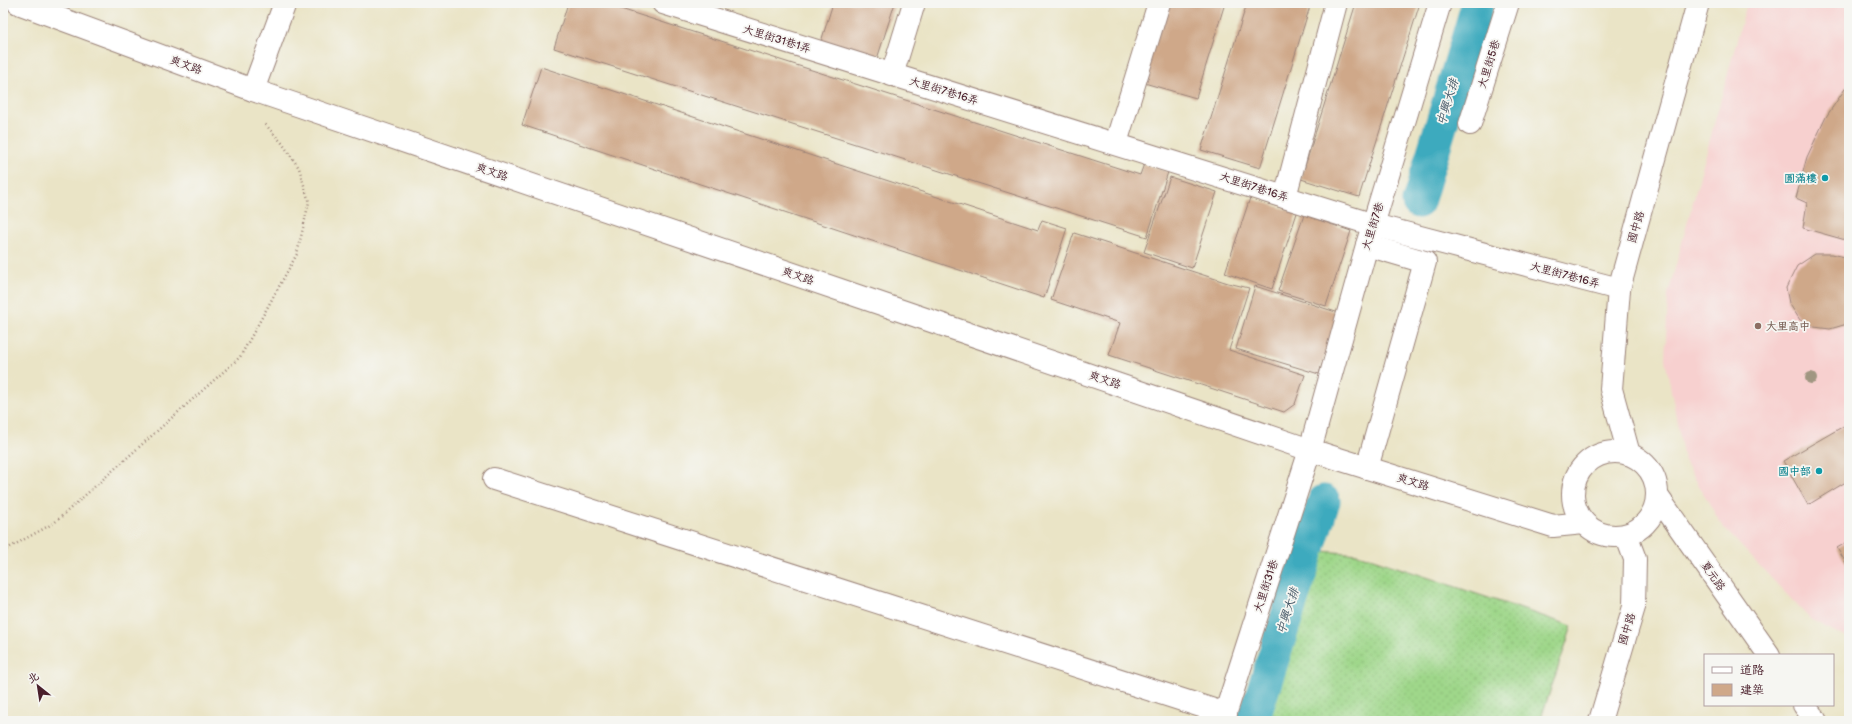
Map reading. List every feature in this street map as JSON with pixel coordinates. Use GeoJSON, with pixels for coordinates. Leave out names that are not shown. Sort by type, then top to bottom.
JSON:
{"type":"FeatureCollection","features":[{"type":"Feature","properties":{"kind":"street","name":"爽文路"},"geometry":{"type":"LineString","coordinates":[[18,3],[253,90],[1310,450],[1552,526],[1584,523]]}},
{"type":"Feature","properties":{"kind":"street"},"geometry":{"type":"LineString","coordinates":[[253,90],[286,3]]}},
{"type":"Feature","properties":{"kind":"street","name":"大里街31巷1弄"},"geometry":{"type":"LineString","coordinates":[[663,3],[892,74]]}},
{"type":"Feature","properties":{"kind":"street"},"geometry":{"type":"LineString","coordinates":[[892,74],[914,3]]}},
{"type":"Feature","properties":{"kind":"street"},"geometry":{"type":"LineString","coordinates":[[1116,143],[1159,3]]}},
{"type":"Feature","properties":{"kind":"street"},"geometry":{"type":"LineString","coordinates":[[1285,197],[1336,3]]}},
{"type":"Feature","properties":{"kind":"street","name":"大里街7巷"},"geometry":{"type":"LineString","coordinates":[[1310,450],[1367,246],[1440,3]]}},
{"type":"Feature","properties":{"kind":"street","name":"大里街5巷"},"geometry":{"type":"LineString","coordinates":[[1470,124],[1508,3]]}},
{"type":"Feature","properties":{"kind":"street","name":"國中路"},"geometry":{"type":"LineString","coordinates":[[1629,454],[1611,389],[1619,289],[1698,3]]}},
{"type":"Feature","properties":{"kind":"street","name":"大里街7巷16弄"},"geometry":{"type":"LineString","coordinates":[[892,74],[1374,225],[1619,289]]}},
{"type":"Feature","properties":{"kind":"street"},"geometry":{"type":"LineString","coordinates":[[1367,246],[1425,262],[1368,468]]}},
{"type":"Feature","properties":{"kind":"street","name":"大里街31巷"},"geometry":{"type":"LineString","coordinates":[[1225,717],[1310,450]]}},
{"type":"Feature","properties":{"kind":"street"},"geometry":{"type":"LineString","coordinates":[[1615,452],[1629,454],[1642,461],[1651,471],[1657,484],[1658,497],[1655,511],[1647,523],[1637,531],[1626,535],[1604,536],[1594,531],[1584,523],[1577,512],[1574,503],[1574,488],[1578,474],[1588,462],[1600,455],[1615,452]]}},
{"type":"Feature","properties":{"kind":"street"},"geometry":{"type":"LineString","coordinates":[[494,479],[1225,717]]}},
{"type":"Feature","properties":{"kind":"street","name":"夏元路"},"geometry":{"type":"LineString","coordinates":[[1658,497],[1768,654]]}},
{"type":"Feature","properties":{"kind":"street","name":"國中路"},"geometry":{"type":"LineString","coordinates":[[1600,721],[1634,607],[1635,559],[1626,535]]}},
{"type":"Feature","properties":{"kind":"street"},"geometry":{"type":"LineString","coordinates":[[1805,706],[1816,721]]}},
{"type":"Feature","properties":{"kind":"path"},"geometry":{"type":"LineString","coordinates":[[3,551],[54,524],[240,357],[297,254],[309,202],[299,168],[282,143],[256,115],[253,90]]}},
{"type":"Feature","properties":{"kind":"shaded area","name":"大里高中"},"geometry":{"type":"Polygon","coordinates":[[[1747,3],[1849,3],[1849,639],[1810,619],[1722,526],[1684,459],[1665,359],[1668,294],[1747,3]]]}},
{"type":"Feature","properties":{"kind":"green space"},"geometry":{"type":"Polygon","coordinates":[[[1310,550],[1358,554],[1572,626],[1540,721],[1261,721],[1310,550]]]}},
{"type":"Feature","properties":{"kind":"building"},"geometry":{"type":"Polygon","coordinates":[[[568,3],[602,3],[1140,175],[1144,164],[1168,172],[1147,237],[554,48],[568,3]]]}},
{"type":"Feature","properties":{"kind":"building"},"geometry":{"type":"Polygon","coordinates":[[[833,3],[895,3],[876,62],[820,45],[833,3]]]}},
{"type":"Feature","properties":{"kind":"building"},"geometry":{"type":"Polygon","coordinates":[[[1165,3],[1225,3],[1196,98],[1141,82],[1165,3]]]}},
{"type":"Feature","properties":{"kind":"building"},"geometry":{"type":"Polygon","coordinates":[[[1247,3],[1311,3],[1260,168],[1201,150],[1247,3]]]}},
{"type":"Feature","properties":{"kind":"building"},"geometry":{"type":"Polygon","coordinates":[[[1356,3],[1420,3],[1359,197],[1301,179],[1356,3]]]}},
{"type":"Feature","properties":{"kind":"building"},"geometry":{"type":"Polygon","coordinates":[[[541,67],[1038,230],[1042,220],[1067,228],[1044,298],[522,125],[541,67]]]}},
{"type":"Feature","properties":{"kind":"building","name":"圓滿樓"},"geometry":{"type":"Polygon","coordinates":[[[1849,83],[1849,241],[1803,228],[1807,203],[1796,198],[1807,157],[1826,117],[1849,83]]]}},
{"type":"Feature","properties":{"kind":"building"},"geometry":{"type":"Polygon","coordinates":[[[1170,177],[1217,192],[1192,268],[1144,252],[1170,177]]]}},
{"type":"Feature","properties":{"kind":"building"},"geometry":{"type":"Polygon","coordinates":[[[1250,198],[1297,213],[1272,289],[1225,273],[1250,198]]]}},
{"type":"Feature","properties":{"kind":"building"},"geometry":{"type":"Polygon","coordinates":[[[1304,215],[1351,231],[1326,306],[1278,291],[1304,215]]]}},
{"type":"Feature","properties":{"kind":"building"},"geometry":{"type":"Polygon","coordinates":[[[1074,233],[1228,283],[1249,288],[1229,350],[1305,375],[1295,404],[1284,412],[1109,355],[1120,323],[1051,300],[1074,233]]]}},
{"type":"Feature","properties":{"kind":"building"},"geometry":{"type":"Polygon","coordinates":[[[1815,254],[1832,254],[1849,258],[1849,322],[1847,324],[1830,329],[1814,327],[1800,320],[1789,303],[1786,288],[1797,266],[1815,254]]]}},
{"type":"Feature","properties":{"kind":"building"},"geometry":{"type":"Polygon","coordinates":[[[1255,286],[1339,313],[1319,374],[1236,349],[1255,286]]]}},
{"type":"Feature","properties":{"kind":"building","name":"國中部"},"geometry":{"type":"Polygon","coordinates":[[[1849,423],[1849,480],[1808,505],[1783,461],[1849,423]]]}},
{"type":"Feature","properties":{"kind":"building"},"geometry":{"type":"Polygon","coordinates":[[[1849,541],[1849,568],[1837,548],[1849,541]]]}},
{"type":"Feature","properties":{"kind":"waterway","name":"中興大排"},"geometry":{"type":"LineString","coordinates":[[1418,202],[1478,3]]}},
{"type":"Feature","properties":{"kind":"waterway","name":"中興大排"},"geometry":{"type":"LineString","coordinates":[[1253,721],[1324,501]]}},
{"type":"Feature","properties":{"kind":"place","name":"圓滿樓"},"geometry":{"type":"Point","coordinates":[1825,178]}},
{"type":"Feature","properties":{"kind":"place","name":"大里高中"},"geometry":{"type":"Point","coordinates":[1758,326]}},
{"type":"Feature","properties":{"kind":"place","name":"國中部"},"geometry":{"type":"Point","coordinates":[1819,471]}}]}
